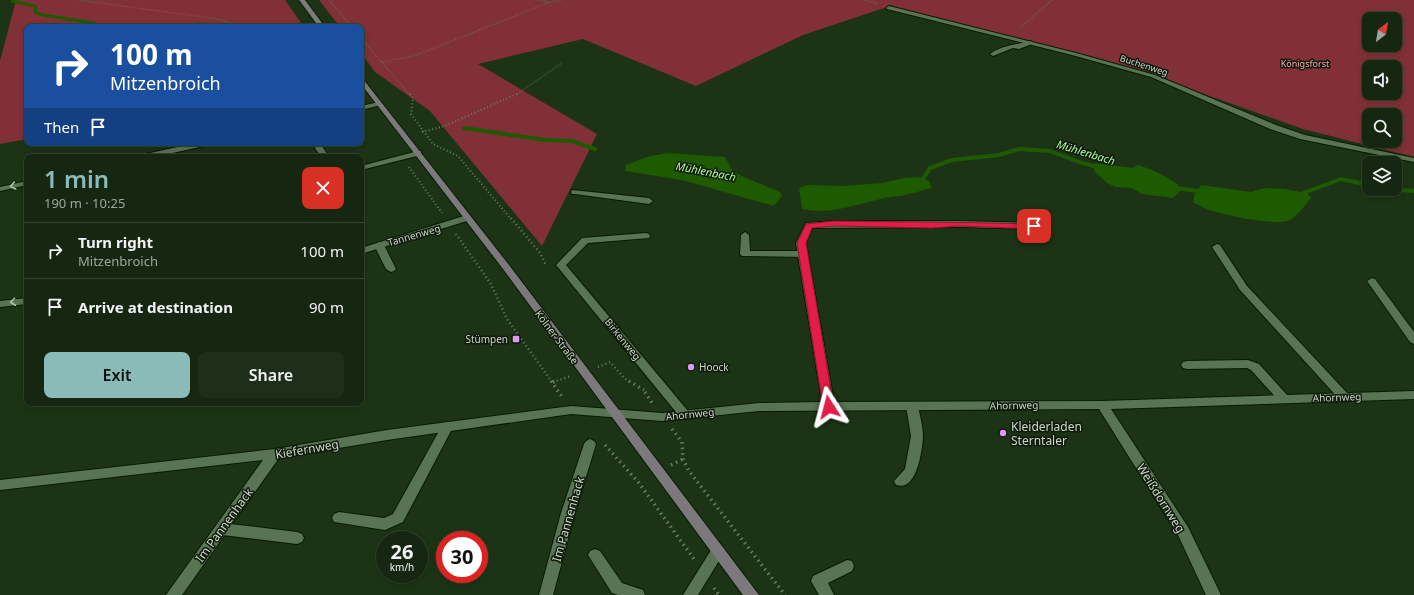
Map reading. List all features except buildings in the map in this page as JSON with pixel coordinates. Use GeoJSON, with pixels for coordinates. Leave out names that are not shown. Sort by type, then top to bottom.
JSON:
{"type":"FeatureCollection","features":[{"type":"Feature","properties":{"kind":"main road"},"geometry":{"type":"LineString","coordinates":[[302,0],[320,24]]}},
{"type":"Feature","properties":{"kind":"main road","name":"Kölner Straße"},"geometry":{"type":"LineString","coordinates":[[364,84],[506,267],[752,595]]}},
{"type":"Feature","properties":{"kind":"street","name":"Buchenweg"},"geometry":{"type":"LineString","coordinates":[[889,8],[1030,43],[1153,76],[1273,127],[1303,137],[1414,160]]}},
{"type":"Feature","properties":{"kind":"street"},"geometry":{"type":"LineString","coordinates":[[993,54],[1012,46],[1019,47],[1030,43]]}},
{"type":"Feature","properties":{"kind":"street"},"geometry":{"type":"LineString","coordinates":[[364,107],[379,104]]}},
{"type":"Feature","properties":{"kind":"street"},"geometry":{"type":"LineString","coordinates":[[157,154],[193,146]]}},
{"type":"Feature","properties":{"kind":"street"},"geometry":{"type":"LineString","coordinates":[[319,148],[322,154]]}},
{"type":"Feature","properties":{"kind":"street"},"geometry":{"type":"LineString","coordinates":[[364,167],[417,152]]}},
{"type":"Feature","properties":{"kind":"street"},"geometry":{"type":"LineString","coordinates":[[364,163],[417,152]]}},
{"type":"Feature","properties":{"kind":"street"},"geometry":{"type":"LineString","coordinates":[[0,189],[24,184]]}},
{"type":"Feature","properties":{"kind":"street"},"geometry":{"type":"LineString","coordinates":[[575,192],[649,201]]}},
{"type":"Feature","properties":{"kind":"street","name":"Tannenweg"},"geometry":{"type":"LineString","coordinates":[[364,250],[467,218]]}},
{"type":"Feature","properties":{"kind":"street"},"geometry":{"type":"LineString","coordinates":[[829,407],[801,243],[809,225],[960,224],[1034,226]]}},
{"type":"Feature","properties":{"kind":"street"},"geometry":{"type":"LineString","coordinates":[[744,235],[745,254],[803,254]]}},
{"type":"Feature","properties":{"kind":"street"},"geometry":{"type":"LineString","coordinates":[[556,266],[585,240],[646,236]]}},
{"type":"Feature","properties":{"kind":"street"},"geometry":{"type":"LineString","coordinates":[[379,245],[391,269]]}},
{"type":"Feature","properties":{"kind":"street"},"geometry":{"type":"LineString","coordinates":[[1217,247],[1243,288],[1344,397]]}},
{"type":"Feature","properties":{"kind":"street","name":"Birkenweg"},"geometry":{"type":"LineString","coordinates":[[556,266],[617,331],[684,414]]}},
{"type":"Feature","properties":{"kind":"street"},"geometry":{"type":"LineString","coordinates":[[1372,281],[1414,340]]}},
{"type":"Feature","properties":{"kind":"street"},"geometry":{"type":"LineString","coordinates":[[0,304],[24,301]]}},
{"type":"Feature","properties":{"kind":"street"},"geometry":{"type":"LineString","coordinates":[[1188,365],[1248,364],[1255,368],[1284,399]]}},
{"type":"Feature","properties":{"kind":"street","name":"Ahornweg"},"geometry":{"type":"LineString","coordinates":[[614,413],[662,417],[759,407],[1102,404],[1414,395]]}},
{"type":"Feature","properties":{"kind":"street","name":"Weißdornweg"},"geometry":{"type":"LineString","coordinates":[[1102,404],[1183,531],[1214,595]]}},
{"type":"Feature","properties":{"kind":"street"},"geometry":{"type":"LineString","coordinates":[[901,481],[911,471],[917,436],[912,406]]}},
{"type":"Feature","properties":{"kind":"street","name":"Kiefernweg"},"geometry":{"type":"LineString","coordinates":[[0,485],[275,454],[387,435],[571,410],[614,413]]}},
{"type":"Feature","properties":{"kind":"street"},"geometry":{"type":"LineString","coordinates":[[340,518],[385,524],[398,518],[447,427]]}},
{"type":"Feature","properties":{"kind":"street","name":"Im Pannenhack"},"geometry":{"type":"LineString","coordinates":[[546,595],[568,514],[597,444]]}},
{"type":"Feature","properties":{"kind":"street","name":"Im Pannenhack"},"geometry":{"type":"LineString","coordinates":[[173,595],[275,454]]}},
{"type":"Feature","properties":{"kind":"street"},"geometry":{"type":"LineString","coordinates":[[222,529],[298,538]]}},
{"type":"Feature","properties":{"kind":"street"},"geometry":{"type":"LineString","coordinates":[[690,595],[718,550]]}},
{"type":"Feature","properties":{"kind":"street"},"geometry":{"type":"LineString","coordinates":[[595,555],[617,588],[638,595]]}},
{"type":"Feature","properties":{"kind":"street"},"geometry":{"type":"LineString","coordinates":[[827,595],[818,581],[847,566]]}},
{"type":"Feature","properties":{"kind":"path"},"geometry":{"type":"LineString","coordinates":[[78,0],[218,19],[236,24]]}},
{"type":"Feature","properties":{"kind":"path"},"geometry":{"type":"LineString","coordinates":[[330,0],[350,24]]}},
{"type":"Feature","properties":{"kind":"path"},"geometry":{"type":"LineString","coordinates":[[536,0],[550,2]]}},
{"type":"Feature","properties":{"kind":"path"},"geometry":{"type":"LineString","coordinates":[[381,62],[414,56],[550,2],[562,0]]}},
{"type":"Feature","properties":{"kind":"path"},"geometry":{"type":"LineString","coordinates":[[864,0],[889,8]]}},
{"type":"Feature","properties":{"kind":"path"},"geometry":{"type":"LineString","coordinates":[[1009,38],[1052,0]]}},
{"type":"Feature","properties":{"kind":"path"},"geometry":{"type":"LineString","coordinates":[[364,42],[413,98],[411,114],[433,144],[458,156],[540,253],[545,263],[556,266]]}},
{"type":"Feature","properties":{"kind":"path"},"geometry":{"type":"LineString","coordinates":[[405,137],[445,126],[516,96],[562,63]]}},
{"type":"Feature","properties":{"kind":"path"},"geometry":{"type":"LineString","coordinates":[[402,157],[491,284],[507,318],[571,410]]}},
{"type":"Feature","properties":{"kind":"path"},"geometry":{"type":"LineString","coordinates":[[648,386],[644,390],[662,417],[682,442],[683,459],[689,471],[785,595]]}},
{"type":"Feature","properties":{"kind":"path"},"geometry":{"type":"LineString","coordinates":[[597,444],[639,483],[719,595]]}},
{"type":"Feature","properties":{"kind":"green space"},"geometry":{"type":"Polygon","coordinates":[[[16,0],[285,0],[302,24],[24,24],[24,140],[0,144],[0,61],[16,0]]]}},
{"type":"Feature","properties":{"kind":"green space","name":"Königsforst"},"geometry":{"type":"Polygon","coordinates":[[[319,0],[1414,0],[1414,157],[1378,148],[1402,148],[1402,108],[1362,108],[1362,144],[1303,129],[1150,75],[884,8],[803,35],[696,86],[583,39],[478,64],[597,134],[542,246],[430,111],[375,72],[364,57],[364,24],[338,24],[319,0]]]}},
{"type":"Feature","properties":{"kind":"water"},"geometry":{"type":"Polygon","coordinates":[[[668,153],[725,157],[735,173],[780,192],[782,196],[774,206],[682,180],[625,171],[626,165],[650,156],[668,153]]]}},
{"type":"Feature","properties":{"kind":"water"},"geometry":{"type":"Polygon","coordinates":[[[1095,163],[1133,168],[1138,165],[1168,178],[1182,189],[1173,198],[1142,194],[1132,188],[1116,187],[1107,183],[1094,171],[1095,163]]]}},
{"type":"Feature","properties":{"kind":"water"},"geometry":{"type":"Polygon","coordinates":[[[918,177],[929,181],[932,188],[907,195],[832,210],[812,211],[802,209],[799,188],[808,185],[843,186],[882,183],[904,178],[918,177]]]}},
{"type":"Feature","properties":{"kind":"water"},"geometry":{"type":"Polygon","coordinates":[[[1201,185],[1251,192],[1265,188],[1285,189],[1307,193],[1311,198],[1299,213],[1290,220],[1283,222],[1261,221],[1211,211],[1193,202],[1195,193],[1201,185]]]}},
{"type":"Feature","properties":{"kind":"waterway","name":"Mühlenbach"},"geometry":{"type":"LineString","coordinates":[[12,1],[35,6],[36,13],[43,15],[94,24]]}},
{"type":"Feature","properties":{"kind":"waterway","name":"Mühlenbach"},"geometry":{"type":"LineString","coordinates":[[464,128],[545,140],[572,141],[595,149]]}},
{"type":"Feature","properties":{"kind":"waterway","name":"Mühlenbach"},"geometry":{"type":"LineString","coordinates":[[917,181],[923,179],[930,168],[952,160],[999,155],[1019,149],[1050,151],[1079,162],[1101,168]]}},
{"type":"Feature","properties":{"kind":"waterway","name":"Mühlenbach"},"geometry":{"type":"LineString","coordinates":[[1301,194],[1341,179],[1362,184]]}},
{"type":"Feature","properties":{"kind":"waterway","name":"Mühlenbach"},"geometry":{"type":"LineString","coordinates":[[1177,188],[1204,192]]}},
{"type":"Feature","properties":{"kind":"waterway","name":"Mühlenbach"},"geometry":{"type":"LineString","coordinates":[[1402,190],[1414,191]]}},
{"type":"Feature","properties":{"kind":"place","name":"Stümpen"},"geometry":{"type":"Point","coordinates":[516,339]}},
{"type":"Feature","properties":{"kind":"place","name":"Hoock"},"geometry":{"type":"Point","coordinates":[691,367]}},
{"type":"Feature","properties":{"kind":"place","name":"Kleiderladen Sterntaler"},"geometry":{"type":"Point","coordinates":[1003,433]}},
{"type":"Feature","properties":{"kind":"route"},"geometry":{"type":"LineString","coordinates":[[829,407],[801,243],[809,225],[960,224],[1034,226]]}}]}
